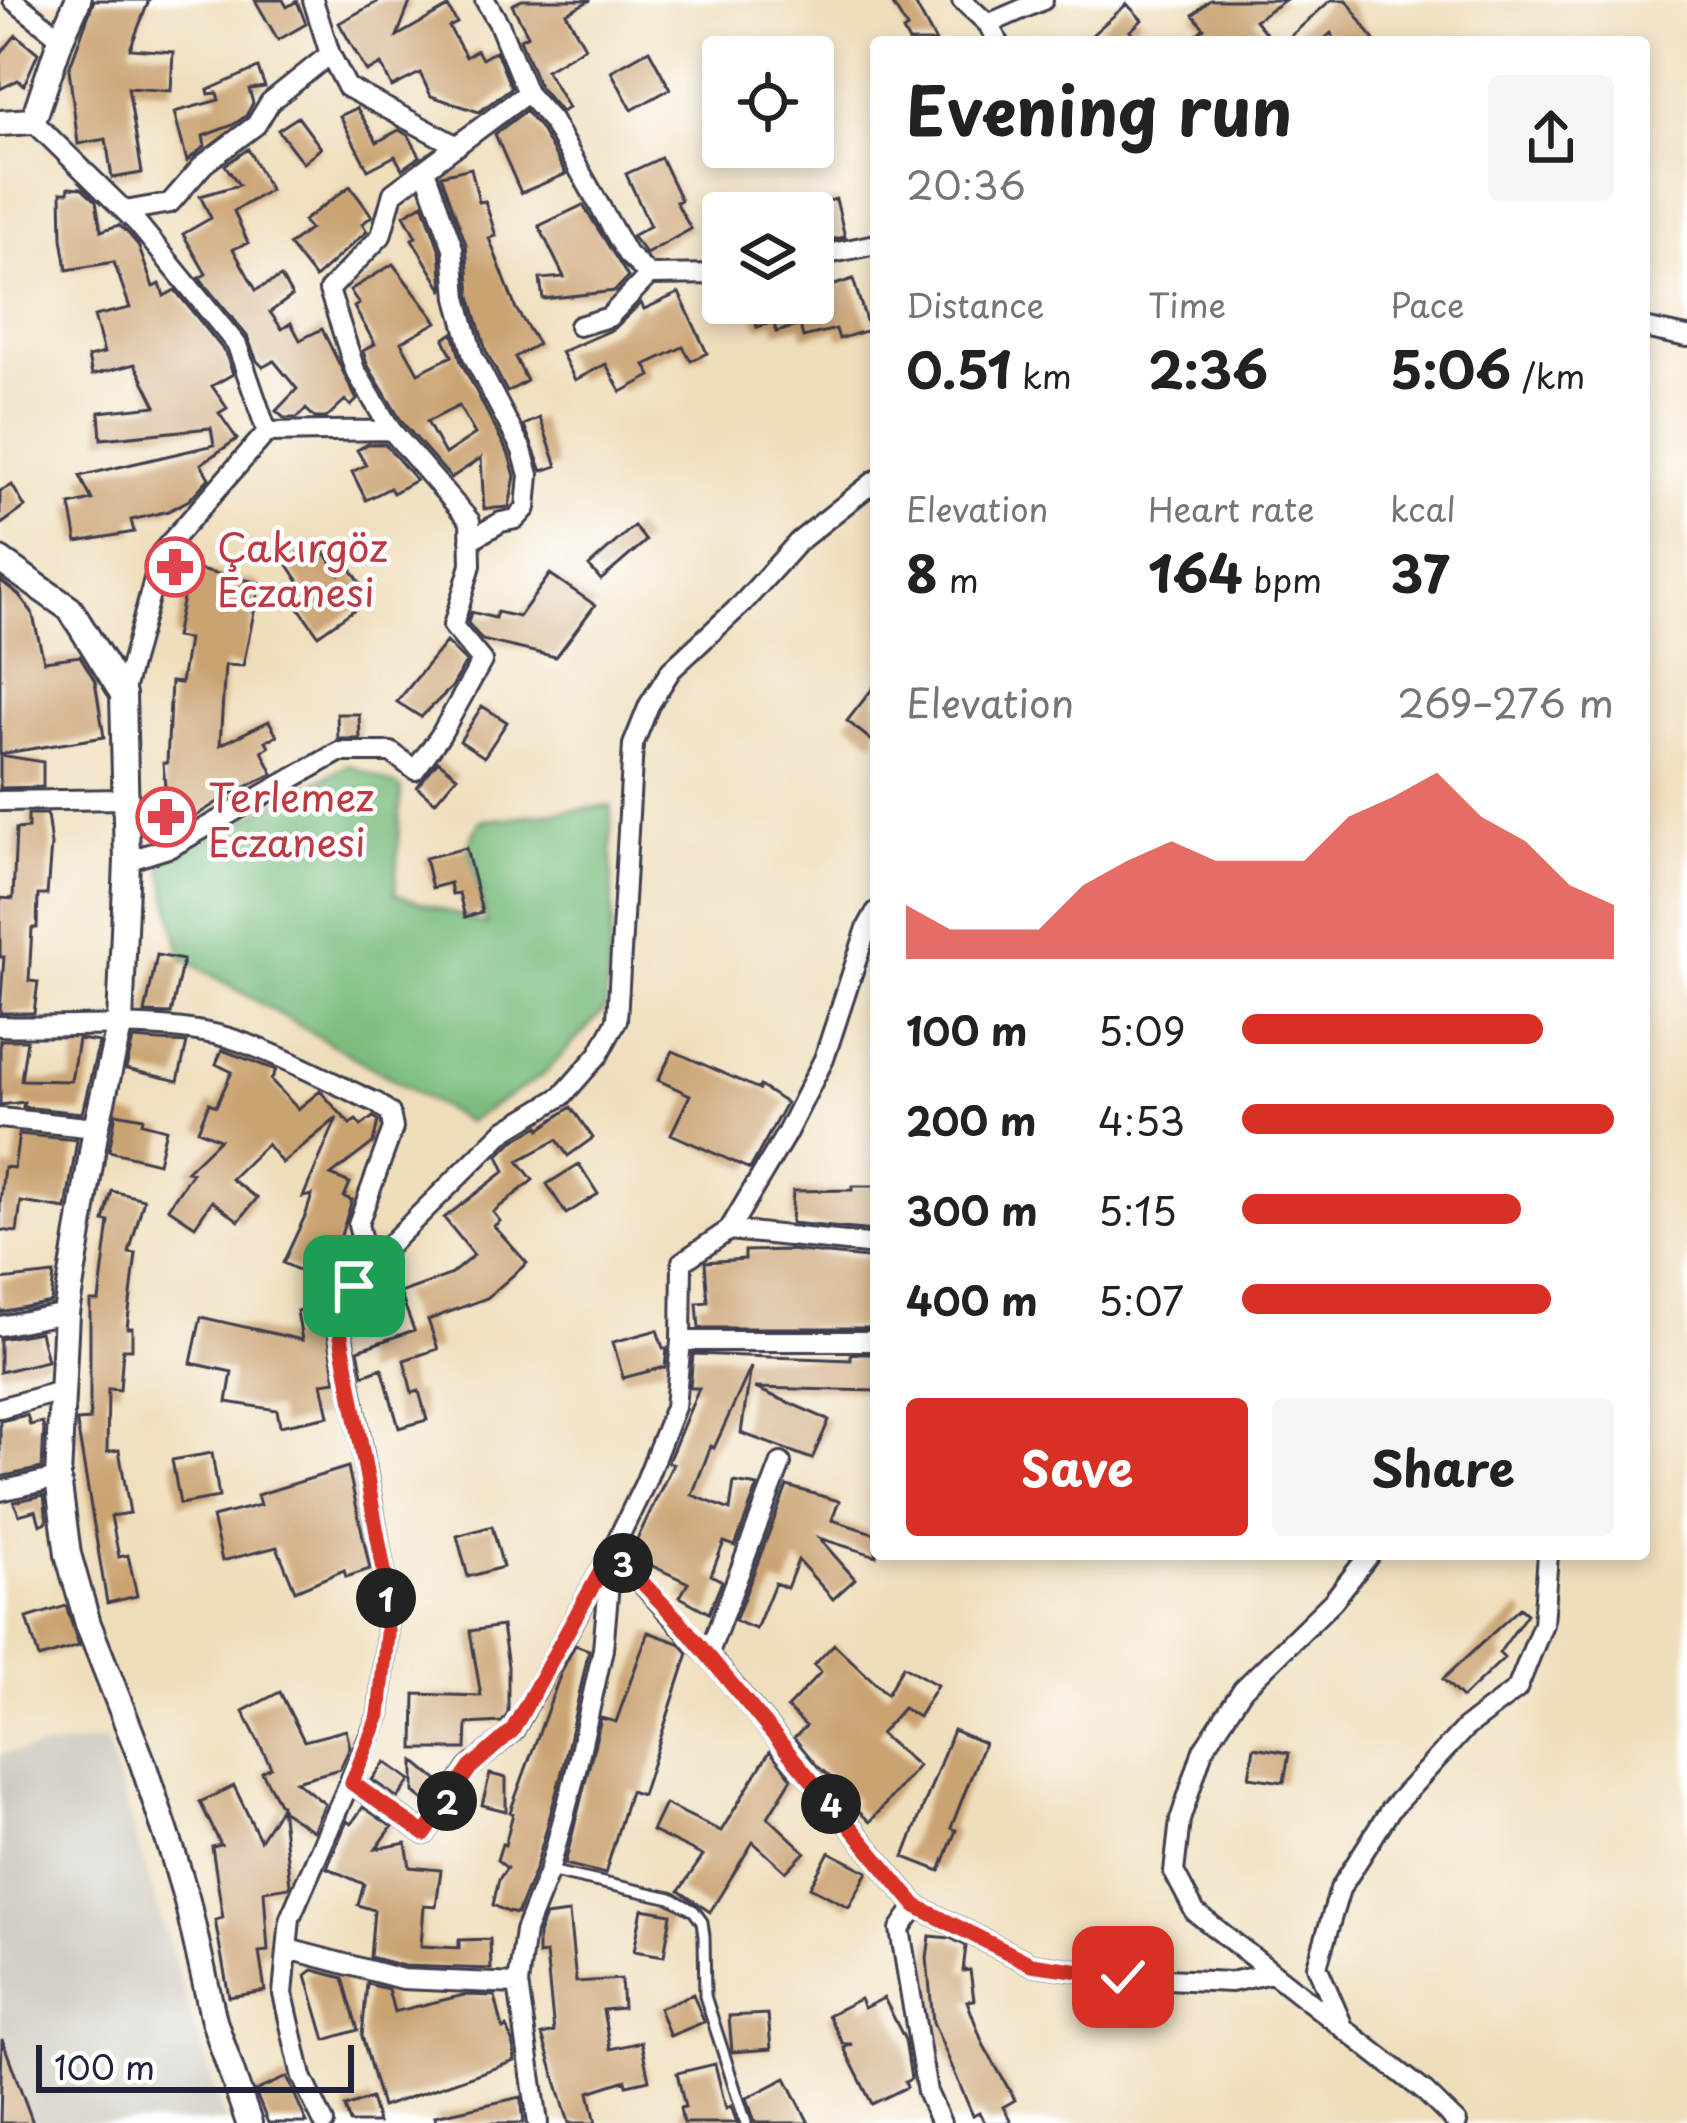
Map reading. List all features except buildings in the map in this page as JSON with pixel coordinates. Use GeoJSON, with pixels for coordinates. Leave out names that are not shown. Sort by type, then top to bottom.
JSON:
{"type":"FeatureCollection","features":[{"type":"Feature","properties":{"kind":"street"},"geometry":{"type":"LineString","coordinates":[[13,0],[61,38]]}},
{"type":"Feature","properties":{"kind":"street"},"geometry":{"type":"LineString","coordinates":[[33,121],[78,0]]}},
{"type":"Feature","properties":{"kind":"street"},"geometry":{"type":"LineString","coordinates":[[313,0],[347,87],[457,146]]}},
{"type":"Feature","properties":{"kind":"street"},"geometry":{"type":"LineString","coordinates":[[485,0],[500,24],[527,93],[551,120],[627,254],[649,275],[702,274]]}},
{"type":"Feature","properties":{"kind":"street"},"geometry":{"type":"LineString","coordinates":[[962,0],[995,36]]}},
{"type":"Feature","properties":{"kind":"street"},"geometry":{"type":"LineString","coordinates":[[988,24],[1043,0]]}},
{"type":"Feature","properties":{"kind":"street"},"geometry":{"type":"LineString","coordinates":[[125,211],[170,203],[214,155],[256,125],[269,103],[331,54]]}},
{"type":"Feature","properties":{"kind":"street"},"geometry":{"type":"LineString","coordinates":[[128,860],[171,847],[339,752],[391,752],[415,770],[482,661],[453,626],[471,566],[470,521],[391,430],[355,370],[329,290],[381,236],[393,193],[527,93]]}},
{"type":"Feature","properties":{"kind":"street"},"geometry":{"type":"LineString","coordinates":[[0,123],[33,121],[125,211],[237,345],[267,432]]}},
{"type":"Feature","properties":{"kind":"street"},"geometry":{"type":"LineString","coordinates":[[425,170],[453,248],[458,298],[473,356],[501,405],[529,475],[526,508],[516,518],[501,521],[470,540]]}},
{"type":"Feature","properties":{"kind":"street"},"geometry":{"type":"LineString","coordinates":[[834,253],[870,245]]}},
{"type":"Feature","properties":{"kind":"street"},"geometry":{"type":"LineString","coordinates":[[579,326],[609,316],[649,275]]}},
{"type":"Feature","properties":{"kind":"street"},"geometry":{"type":"LineString","coordinates":[[1650,329],[1687,337]]}},
{"type":"Feature","properties":{"kind":"street"},"geometry":{"type":"LineString","coordinates":[[249,2123],[214,2021],[188,1900],[142,1762],[88,1624],[68,1554],[58,1478],[67,1313],[95,1128],[120,1023],[128,860],[123,694],[161,553],[267,432],[391,430]]}},
{"type":"Feature","properties":{"kind":"street"},"geometry":{"type":"LineString","coordinates":[[324,2123],[302,2078],[284,1994],[290,1918],[379,1715],[387,1634],[385,1576],[340,1331],[354,1286],[368,1266],[504,1131],[562,1096],[598,1054],[617,1020],[633,745],[649,705],[671,670],[742,604],[798,542],[870,485]]}},
{"type":"Feature","properties":{"kind":"street"},"geometry":{"type":"LineString","coordinates":[[0,560],[70,608],[123,694]]}},
{"type":"Feature","properties":{"kind":"street"},"geometry":{"type":"LineString","coordinates":[[0,801],[125,799]]}},
{"type":"Feature","properties":{"kind":"street"},"geometry":{"type":"LineString","coordinates":[[352,1783],[425,1834],[470,1768],[512,1731],[612,1551],[675,1407],[682,1262],[729,1230],[824,1059],[870,922]]}},
{"type":"Feature","properties":{"kind":"street"},"geometry":{"type":"LineString","coordinates":[[0,1026],[120,1023],[217,1035],[377,1103],[390,1113],[393,1128],[358,1225],[368,1266]]}},
{"type":"Feature","properties":{"kind":"street"},"geometry":{"type":"LineString","coordinates":[[0,1118],[95,1128]]}},
{"type":"Feature","properties":{"kind":"street"},"geometry":{"type":"LineString","coordinates":[[729,1230],[870,1244]]}},
{"type":"Feature","properties":{"kind":"street"},"geometry":{"type":"LineString","coordinates":[[0,1326],[67,1313]]}},
{"type":"Feature","properties":{"kind":"street"},"geometry":{"type":"LineString","coordinates":[[681,1341],[870,1341]]}},
{"type":"Feature","properties":{"kind":"street"},"geometry":{"type":"LineString","coordinates":[[0,1408],[61,1391]]}},
{"type":"Feature","properties":{"kind":"street"},"geometry":{"type":"LineString","coordinates":[[708,1655],[781,1462]]}},
{"type":"Feature","properties":{"kind":"street"},"geometry":{"type":"LineString","coordinates":[[0,1491],[58,1478]]}},
{"type":"Feature","properties":{"kind":"street"},"geometry":{"type":"LineString","coordinates":[[612,1551],[708,1655],[916,1906],[1031,1964],[1123,1977],[1231,1982],[1271,1973]]}},
{"type":"Feature","properties":{"kind":"street"},"geometry":{"type":"LineString","coordinates":[[538,2123],[518,1984],[526,1931],[549,1871],[603,1649],[612,1551]]}},
{"type":"Feature","properties":{"kind":"street"},"geometry":{"type":"LineString","coordinates":[[1365,1560],[1333,1601],[1244,1689],[1203,1750],[1180,1820],[1174,1872],[1195,1912],[1425,2092],[1457,2123]]}},
{"type":"Feature","properties":{"kind":"street"},"geometry":{"type":"LineString","coordinates":[[1346,2033],[1317,1966],[1340,1889],[1390,1810],[1465,1728],[1517,1689],[1543,1624],[1548,1560]]}},
{"type":"Feature","properties":{"kind":"street"},"geometry":{"type":"LineString","coordinates":[[916,1906],[900,1929],[927,2092],[941,2123]]}},
{"type":"Feature","properties":{"kind":"street"},"geometry":{"type":"LineString","coordinates":[[288,1949],[402,1979],[518,1984]]}},
{"type":"Feature","properties":{"kind":"lane"},"geometry":{"type":"LineString","coordinates":[[549,1871],[671,1898],[694,1911],[704,1936],[705,1996],[746,2123]]}},
{"type":"Feature","properties":{"kind":"shaded area"},"geometry":{"type":"Polygon","coordinates":[[[105,1740],[225,2123],[0,2123],[0,1754],[105,1740]]]}},
{"type":"Feature","properties":{"kind":"green space"},"geometry":{"type":"Polygon","coordinates":[[[349,765],[401,788],[395,894],[487,925],[468,845],[480,821],[611,806],[612,926],[605,1009],[543,1075],[467,1122],[182,958],[161,863],[349,765]]]}},
{"type":"Feature","properties":{"kind":"place","name":"Çakırgöz Eczanesi"},"geometry":{"type":"Point","coordinates":[175,567]}},
{"type":"Feature","properties":{"kind":"place","name":"Terlemez Eczanesi"},"geometry":{"type":"Point","coordinates":[166,817]}},
{"type":"Feature","properties":{"kind":"route"},"geometry":{"type":"LineString","coordinates":[[354,1286],[340,1331],[385,1576],[387,1634],[379,1715],[352,1783],[425,1834],[470,1768],[512,1731],[612,1551],[680,1622],[916,1906],[1031,1964],[1123,1977]]}}]}
